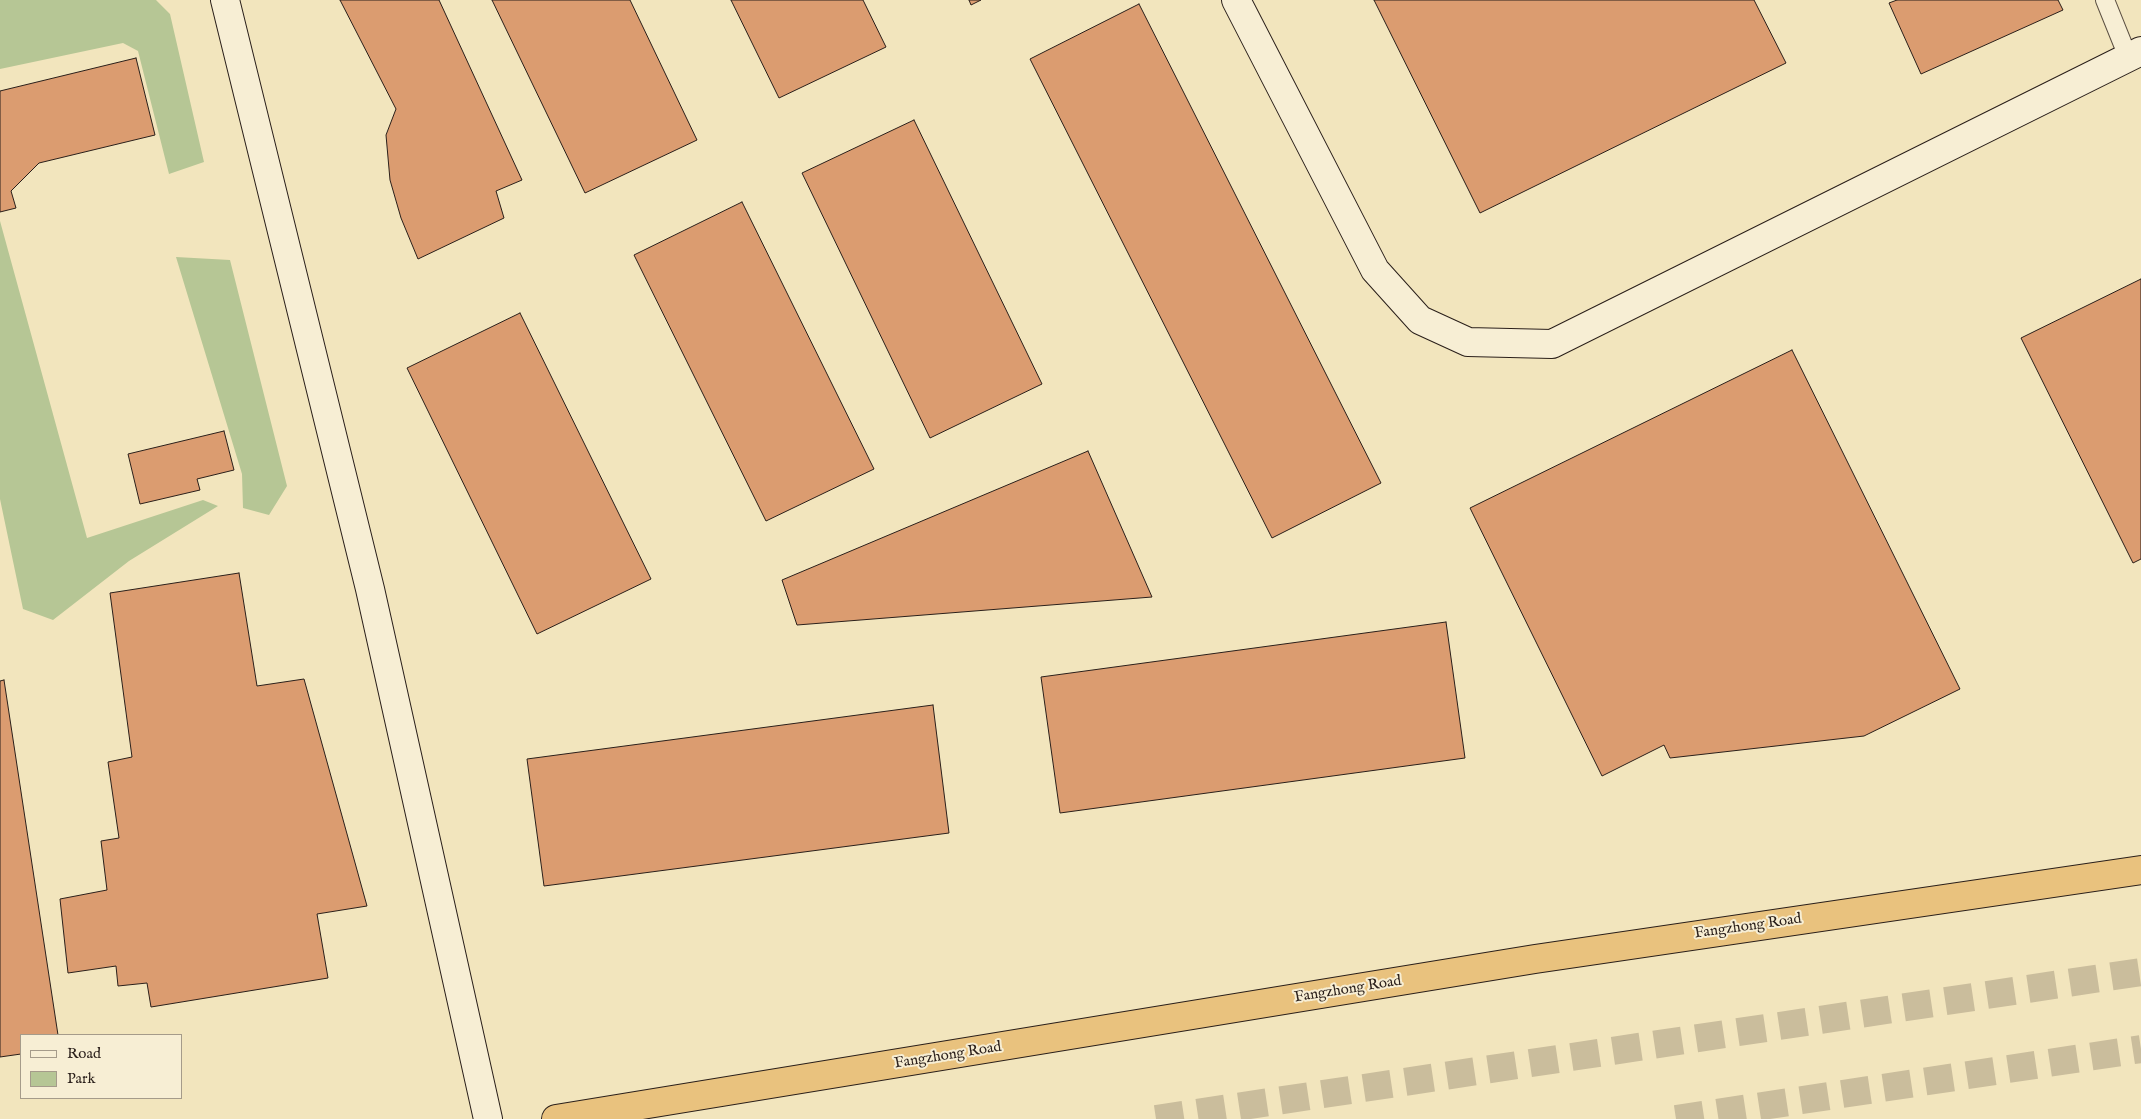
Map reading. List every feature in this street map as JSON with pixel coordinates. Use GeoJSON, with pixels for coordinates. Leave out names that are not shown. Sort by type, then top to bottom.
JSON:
{"type":"FeatureCollection","features":[{"type":"Feature","properties":{"kind":"highway","name":"Fangzhong Road"},"geometry":{"type":"LineString","coordinates":[[556,1119],[1535,959],[2141,870]]}},
{"type":"Feature","properties":{"kind":"street"},"geometry":{"type":"LineString","coordinates":[[225,0],[370,588],[488,1119]]}},
{"type":"Feature","properties":{"kind":"street"},"geometry":{"type":"LineString","coordinates":[[1236,0],[1374,270],[1420,320],[1468,342],[1552,344],[2135,54]]}},
{"type":"Feature","properties":{"kind":"lane"},"geometry":{"type":"LineString","coordinates":[[2105,0],[2135,54]]}},
{"type":"Feature","properties":{"kind":"green space"},"geometry":{"type":"Polygon","coordinates":[[[0,0],[156,0],[170,14],[204,162],[169,174],[138,51],[123,43],[0,69],[0,0]]]}},
{"type":"Feature","properties":{"kind":"green space"},"geometry":{"type":"Polygon","coordinates":[[[0,221],[87,538],[203,500],[218,506],[129,561],[53,620],[23,609],[0,499],[0,221]]]}},
{"type":"Feature","properties":{"kind":"green space"},"geometry":{"type":"Polygon","coordinates":[[[176,257],[230,260],[287,486],[269,515],[243,508],[242,474],[176,257]]]}},
{"type":"Feature","properties":{"kind":"building"},"geometry":{"type":"Polygon","coordinates":[[[340,0],[439,0],[522,180],[496,191],[504,218],[418,259],[401,218],[390,180],[386,135],[396,109],[340,0]]]}},
{"type":"Feature","properties":{"kind":"building"},"geometry":{"type":"Polygon","coordinates":[[[492,0],[630,0],[697,140],[585,193],[492,0]]]}},
{"type":"Feature","properties":{"kind":"building"},"geometry":{"type":"Polygon","coordinates":[[[731,0],[863,0],[886,47],[779,98],[731,0]]]}},
{"type":"Feature","properties":{"kind":"building"},"geometry":{"type":"Polygon","coordinates":[[[969,0],[981,0],[971,5],[969,0]]]}},
{"type":"Feature","properties":{"kind":"building"},"geometry":{"type":"Polygon","coordinates":[[[1374,0],[1754,0],[1786,63],[1480,213],[1374,0]]]}},
{"type":"Feature","properties":{"kind":"building"},"geometry":{"type":"Polygon","coordinates":[[[1897,0],[2058,0],[2063,10],[1921,74],[1889,3],[1897,0]]]}},
{"type":"Feature","properties":{"kind":"building"},"geometry":{"type":"Polygon","coordinates":[[[1139,4],[1381,483],[1272,538],[1030,59],[1139,4]]]}},
{"type":"Feature","properties":{"kind":"building"},"geometry":{"type":"Polygon","coordinates":[[[136,58],[155,135],[39,163],[11,191],[16,208],[0,212],[0,91],[136,58]]]}},
{"type":"Feature","properties":{"kind":"building"},"geometry":{"type":"Polygon","coordinates":[[[914,120],[1042,384],[930,438],[802,173],[914,120]]]}},
{"type":"Feature","properties":{"kind":"building"},"geometry":{"type":"Polygon","coordinates":[[[742,202],[874,469],[766,521],[634,255],[742,202]]]}},
{"type":"Feature","properties":{"kind":"building"},"geometry":{"type":"Polygon","coordinates":[[[2141,279],[2141,559],[2133,563],[2021,338],[2141,279]]]}},
{"type":"Feature","properties":{"kind":"building"},"geometry":{"type":"Polygon","coordinates":[[[520,313],[651,579],[537,634],[407,368],[520,313]]]}},
{"type":"Feature","properties":{"kind":"building"},"geometry":{"type":"Polygon","coordinates":[[[1792,350],[1960,689],[1864,736],[1670,758],[1664,745],[1602,776],[1470,508],[1792,350]]]}},
{"type":"Feature","properties":{"kind":"building"},"geometry":{"type":"Polygon","coordinates":[[[224,431],[234,470],[197,479],[200,490],[140,504],[128,454],[224,431]]]}},
{"type":"Feature","properties":{"kind":"building"},"geometry":{"type":"Polygon","coordinates":[[[1088,451],[1152,597],[797,625],[782,580],[1088,451]]]}},
{"type":"Feature","properties":{"kind":"building"},"geometry":{"type":"Polygon","coordinates":[[[239,573],[257,686],[304,679],[367,906],[317,914],[328,978],[151,1007],[147,983],[118,986],[116,966],[68,973],[60,899],[107,890],[101,841],[119,838],[108,762],[132,757],[110,593],[239,573]]]}},
{"type":"Feature","properties":{"kind":"building"},"geometry":{"type":"Polygon","coordinates":[[[1446,622],[1465,758],[1060,813],[1041,677],[1446,622]]]}},
{"type":"Feature","properties":{"kind":"building"},"geometry":{"type":"Polygon","coordinates":[[[4,680],[58,1034],[20,1034],[20,1054],[0,1057],[0,681],[4,680]]]}},
{"type":"Feature","properties":{"kind":"building"},"geometry":{"type":"Polygon","coordinates":[[[933,705],[949,833],[544,886],[527,759],[933,705]]]}},
{"type":"Feature","properties":{"kind":"tunnel"},"geometry":{"type":"LineString","coordinates":[[1156,1119],[2141,972]]}},
{"type":"Feature","properties":{"kind":"tunnel"},"geometry":{"type":"LineString","coordinates":[[1676,1119],[2141,1049]]}}]}
